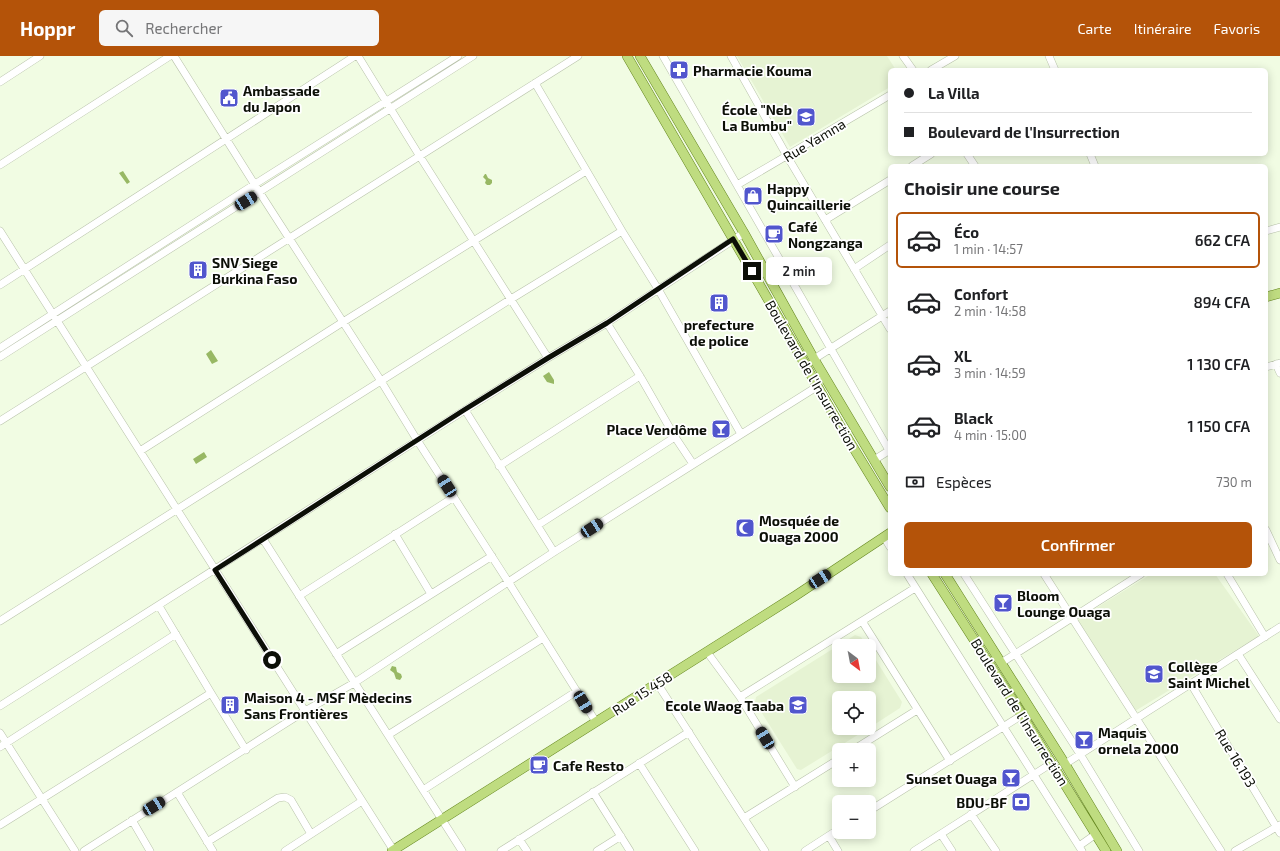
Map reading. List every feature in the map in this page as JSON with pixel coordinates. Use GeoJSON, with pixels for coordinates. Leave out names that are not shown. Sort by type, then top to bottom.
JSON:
{"type":"FeatureCollection","features":[{"type":"Feature","properties":{"kind":"main road","name":"Boulevard de l'Insurrection"},"geometry":{"type":"LineString","coordinates":[[627,56],[888,505]]}},
{"type":"Feature","properties":{"kind":"main road","name":"Boulevard de l'Insurrection"},"geometry":{"type":"LineString","coordinates":[[640,56],[744,233],[814,359],[888,484]]}},
{"type":"Feature","properties":{"kind":"main road"},"geometry":{"type":"LineString","coordinates":[[1268,296],[1280,293]]}},
{"type":"Feature","properties":{"kind":"main road","name":"Rue 15.458"},"geometry":{"type":"LineString","coordinates":[[393,851],[707,652],[887,535]]}},
{"type":"Feature","properties":{"kind":"main road","name":"Boulevard de l'Insurrection"},"geometry":{"type":"LineString","coordinates":[[933,576],[1106,851]]}},
{"type":"Feature","properties":{"kind":"main road","name":"Boulevard de l'Insurrection"},"geometry":{"type":"LineString","coordinates":[[946,576],[1065,764],[1117,851]]}},
{"type":"Feature","properties":{"kind":"street"},"geometry":{"type":"LineString","coordinates":[[0,82],[40,56]]}},
{"type":"Feature","properties":{"kind":"street"},"geometry":{"type":"LineString","coordinates":[[0,165],[170,56]]}},
{"type":"Feature","properties":{"kind":"street"},"geometry":{"type":"LineString","coordinates":[[174,56],[596,722]]}},
{"type":"Feature","properties":{"kind":"street"},"geometry":{"type":"LineString","coordinates":[[0,285],[356,56],[389,105],[473,242],[548,358]]}},
{"type":"Feature","properties":{"kind":"street"},"geometry":{"type":"LineString","coordinates":[[0,348],[55,318],[260,193],[458,56]]}},
{"type":"Feature","properties":{"kind":"street"},"geometry":{"type":"LineString","coordinates":[[0,357],[55,318],[255,184],[473,56]]}},
{"type":"Feature","properties":{"kind":"street"},"geometry":{"type":"LineString","coordinates":[[0,421],[578,56]]}},
{"type":"Feature","properties":{"kind":"street"},"geometry":{"type":"LineString","coordinates":[[663,56],[888,448]]}},
{"type":"Feature","properties":{"kind":"street"},"geometry":{"type":"LineString","coordinates":[[731,56],[787,156],[888,326]]}},
{"type":"Feature","properties":{"kind":"street"},"geometry":{"type":"LineString","coordinates":[[903,56],[912,68]]}},
{"type":"Feature","properties":{"kind":"street"},"geometry":{"type":"LineString","coordinates":[[934,68],[955,56]]}},
{"type":"Feature","properties":{"kind":"street"},"geometry":{"type":"LineString","coordinates":[[1049,56],[1054,68]]}},
{"type":"Feature","properties":{"kind":"street"},"geometry":{"type":"LineString","coordinates":[[534,83],[658,289],[741,434]]}},
{"type":"Feature","properties":{"kind":"street","name":"Rue Yamna"},"geometry":{"type":"LineString","coordinates":[[737,185],[888,96]]}},
{"type":"Feature","properties":{"kind":"street"},"geometry":{"type":"LineString","coordinates":[[915,164],[928,156]]}},
{"type":"Feature","properties":{"kind":"street"},"geometry":{"type":"LineString","coordinates":[[140,451],[343,322],[586,171]]}},
{"type":"Feature","properties":{"kind":"street"},"geometry":{"type":"LineString","coordinates":[[825,220],[888,181]]}},
{"type":"Feature","properties":{"kind":"street"},"geometry":{"type":"LineString","coordinates":[[1268,230],[1280,227]]}},
{"type":"Feature","properties":{"kind":"street"},"geometry":{"type":"LineString","coordinates":[[0,231],[87,366],[393,851]]}},
{"type":"Feature","properties":{"kind":"street"},"geometry":{"type":"LineString","coordinates":[[0,621],[511,299],[622,231]]}},
{"type":"Feature","properties":{"kind":"street"},"geometry":{"type":"LineString","coordinates":[[0,706],[159,606],[464,410],[607,323],[744,233]]}},
{"type":"Feature","properties":{"kind":"street"},"geometry":{"type":"LineString","coordinates":[[854,269],[888,246]]}},
{"type":"Feature","properties":{"kind":"street"},"geometry":{"type":"LineString","coordinates":[[814,359],[888,312]]}},
{"type":"Feature","properties":{"kind":"street"},"geometry":{"type":"LineString","coordinates":[[607,323],[675,437],[693,464]]}},
{"type":"Feature","properties":{"kind":"street"},"geometry":{"type":"LineString","coordinates":[[1268,366],[1278,363],[1280,373]]}},
{"type":"Feature","properties":{"kind":"street"},"geometry":{"type":"LineString","coordinates":[[499,466],[640,376]]}},
{"type":"Feature","properties":{"kind":"street"},"geometry":{"type":"LineString","coordinates":[[84,851],[246,750],[305,711],[354,682],[509,583],[554,552],[818,386]]}},
{"type":"Feature","properties":{"kind":"street"},"geometry":{"type":"LineString","coordinates":[[464,410],[554,552]]}},
{"type":"Feature","properties":{"kind":"street"},"geometry":{"type":"LineString","coordinates":[[538,525],[675,437]]}},
{"type":"Feature","properties":{"kind":"street"},"geometry":{"type":"LineString","coordinates":[[874,460],[888,452]]}},
{"type":"Feature","properties":{"kind":"street"},"geometry":{"type":"LineString","coordinates":[[299,596],[454,497]]}},
{"type":"Feature","properties":{"kind":"street"},"geometry":{"type":"LineString","coordinates":[[1268,532],[1276,542],[1280,560]]}},
{"type":"Feature","properties":{"kind":"street"},"geometry":{"type":"LineString","coordinates":[[395,534],[431,594]]}},
{"type":"Feature","properties":{"kind":"street"},"geometry":{"type":"LineString","coordinates":[[263,539],[462,851]]}},
{"type":"Feature","properties":{"kind":"street"},"geometry":{"type":"LineString","coordinates":[[336,654],[492,556]]}},
{"type":"Feature","properties":{"kind":"street"},"geometry":{"type":"LineString","coordinates":[[908,576],[1080,848],[1096,834]]}},
{"type":"Feature","properties":{"kind":"street"},"geometry":{"type":"LineString","coordinates":[[965,576],[1080,754],[1139,851]]}},
{"type":"Feature","properties":{"kind":"street"},"geometry":{"type":"LineString","coordinates":[[1045,576],[1221,851]]}},
{"type":"Feature","properties":{"kind":"street"},"geometry":{"type":"LineString","coordinates":[[1000,663],[1138,576]]}},
{"type":"Feature","properties":{"kind":"street"},"geometry":{"type":"LineString","coordinates":[[1228,576],[1265,636]]}},
{"type":"Feature","properties":{"kind":"street"},"geometry":{"type":"LineString","coordinates":[[740,696],[916,588]]}},
{"type":"Feature","properties":{"kind":"street"},"geometry":{"type":"LineString","coordinates":[[159,606],[246,750]]}},
{"type":"Feature","properties":{"kind":"street"},"geometry":{"type":"LineString","coordinates":[[862,621],[950,761]]}},
{"type":"Feature","properties":{"kind":"street"},"geometry":{"type":"LineString","coordinates":[[1065,764],[1280,627]]}},
{"type":"Feature","properties":{"kind":"street"},"geometry":{"type":"LineString","coordinates":[[3,745],[176,634]]}},
{"type":"Feature","properties":{"kind":"street"},"geometry":{"type":"LineString","coordinates":[[388,735],[544,638]]}},
{"type":"Feature","properties":{"kind":"street"},"geometry":{"type":"LineString","coordinates":[[707,652],[740,696],[795,787]]}},
{"type":"Feature","properties":{"kind":"street"},"geometry":{"type":"LineString","coordinates":[[1238,654],[1280,719]]}},
{"type":"Feature","properties":{"kind":"street"},"geometry":{"type":"LineString","coordinates":[[657,683],[765,851]]}},
{"type":"Feature","properties":{"kind":"street","name":"Rue 16.193"},"geometry":{"type":"LineString","coordinates":[[1191,684],[1279,828]]}},
{"type":"Feature","properties":{"kind":"street"},"geometry":{"type":"LineString","coordinates":[[423,790],[577,691]]}},
{"type":"Feature","properties":{"kind":"street"},"geometry":{"type":"LineString","coordinates":[[0,825],[211,693]]}},
{"type":"Feature","properties":{"kind":"street"},"geometry":{"type":"LineString","coordinates":[[864,743],[917,710]]}},
{"type":"Feature","properties":{"kind":"street"},"geometry":{"type":"LineString","coordinates":[[876,807],[1022,716]]}},
{"type":"Feature","properties":{"kind":"street"},"geometry":{"type":"LineString","coordinates":[[500,851],[689,732]]}},
{"type":"Feature","properties":{"kind":"street"},"geometry":{"type":"LineString","coordinates":[[0,733],[3,745],[42,798],[75,851]]}},
{"type":"Feature","properties":{"kind":"street"},"geometry":{"type":"LineString","coordinates":[[639,763],[695,851]]}},
{"type":"Feature","properties":{"kind":"street"},"geometry":{"type":"LineString","coordinates":[[744,818],[832,763]]}},
{"type":"Feature","properties":{"kind":"street"},"geometry":{"type":"LineString","coordinates":[[914,851],[1052,763]]}},
{"type":"Feature","properties":{"kind":"street"},"geometry":{"type":"LineString","coordinates":[[177,792],[213,851]]}},
{"type":"Feature","properties":{"kind":"street"},"geometry":{"type":"LineString","coordinates":[[593,792],[630,851]]}},
{"type":"Feature","properties":{"kind":"street"},"geometry":{"type":"LineString","coordinates":[[207,842],[278,798],[282,797],[291,800],[311,834]]}},
{"type":"Feature","properties":{"kind":"street"},"geometry":{"type":"LineString","coordinates":[[284,851],[362,801]]}},
{"type":"Feature","properties":{"kind":"street"},"geometry":{"type":"LineString","coordinates":[[971,814],[996,851]]}},
{"type":"Feature","properties":{"kind":"street"},"geometry":{"type":"LineString","coordinates":[[132,820],[150,851]]}},
{"type":"Feature","properties":{"kind":"street"},"geometry":{"type":"LineString","coordinates":[[1235,851],[1279,828]]}},
{"type":"Feature","properties":{"kind":"street"},"geometry":{"type":"LineString","coordinates":[[805,851],[832,834]]}},
{"type":"Feature","properties":{"kind":"street"},"geometry":{"type":"LineString","coordinates":[[941,834],[952,851]]}},
{"type":"Feature","properties":{"kind":"street"},"geometry":{"type":"LineString","coordinates":[[597,851],[621,836]]}},
{"type":"Feature","properties":{"kind":"street"},"geometry":{"type":"LineString","coordinates":[[829,836],[838,851]]}},
{"type":"Feature","properties":{"kind":"street"},"geometry":{"type":"LineString","coordinates":[[519,839],[527,851]]}},
{"type":"Feature","properties":{"kind":"shaded area","name":"École \"Neb La Bumbu\""},"geometry":{"type":"Polygon","coordinates":[[[737,56],[887,56],[895,68],[888,68],[888,88],[790,147],[737,56]]]}},
{"type":"Feature","properties":{"kind":"shaded area"},"geometry":{"type":"Polygon","coordinates":[[[123,171],[130,182],[127,184],[119,173],[123,171]]]}},
{"type":"Feature","properties":{"kind":"shaded area"},"geometry":{"type":"Polygon","coordinates":[[[485,174],[492,180],[490,185],[485,183],[486,180],[483,177],[485,174]]]}},
{"type":"Feature","properties":{"kind":"shaded area"},"geometry":{"type":"Polygon","coordinates":[[[211,350],[218,361],[212,364],[206,354],[211,350]]]}},
{"type":"Feature","properties":{"kind":"shaded area"},"geometry":{"type":"Polygon","coordinates":[[[549,372],[554,380],[554,384],[547,382],[543,376],[549,372]]]}},
{"type":"Feature","properties":{"kind":"shaded area"},"geometry":{"type":"Polygon","coordinates":[[[204,452],[207,457],[196,464],[193,459],[204,452]]]}},
{"type":"Feature","properties":{"kind":"shaded area","name":"Collège Saint Michel"},"geometry":{"type":"Polygon","coordinates":[[[1148,576],[1216,576],[1259,636],[1135,711],[1077,620],[1148,576]]]}},
{"type":"Feature","properties":{"kind":"shaded area","name":"Ecole Waog Taaba"},"geometry":{"type":"Polygon","coordinates":[[[855,635],[862,639],[849,639],[855,635]]]}},
{"type":"Feature","properties":{"kind":"shaded area","name":"Ecole Waog Taaba"},"geometry":{"type":"Polygon","coordinates":[[[832,649],[832,683],[876,683],[876,660],[902,702],[900,708],[876,723],[876,691],[832,691],[832,735],[858,735],[845,743],[832,743],[832,751],[801,770],[797,769],[755,702],[756,697],[832,649]]]}},
{"type":"Feature","properties":{"kind":"shaded area"},"geometry":{"type":"Polygon","coordinates":[[[392,666],[396,667],[397,672],[401,674],[402,677],[400,680],[396,679],[394,673],[390,670],[392,666]]]}},
{"type":"Feature","properties":{"kind":"place","name":"Pharmacie Kouma"},"geometry":{"type":"Point","coordinates":[679,70]}},
{"type":"Feature","properties":{"kind":"place","name":"Ambassade du Japon"},"geometry":{"type":"Point","coordinates":[229,98]}},
{"type":"Feature","properties":{"kind":"place","name":"École \"Neb La Bumbu\""},"geometry":{"type":"Point","coordinates":[806,117]}},
{"type":"Feature","properties":{"kind":"place","name":"Happy Quincaillerie"},"geometry":{"type":"Point","coordinates":[753,196]}},
{"type":"Feature","properties":{"kind":"place","name":"Café Nongzanga"},"geometry":{"type":"Point","coordinates":[774,234]}},
{"type":"Feature","properties":{"kind":"place","name":"SNV Siege Burkina Faso"},"geometry":{"type":"Point","coordinates":[198,270]}},
{"type":"Feature","properties":{"kind":"place","name":"prefecture de police"},"geometry":{"type":"Point","coordinates":[719,303]}},
{"type":"Feature","properties":{"kind":"place","name":"Place Vendôme"},"geometry":{"type":"Point","coordinates":[721,429]}},
{"type":"Feature","properties":{"kind":"place","name":"Mosquée de Ouaga 2000"},"geometry":{"type":"Point","coordinates":[745,528]}},
{"type":"Feature","properties":{"kind":"place","name":"Bloom Lounge Ouaga"},"geometry":{"type":"Point","coordinates":[1003,603]}},
{"type":"Feature","properties":{"kind":"place","name":"Collège Saint Michel"},"geometry":{"type":"Point","coordinates":[1154,674]}},
{"type":"Feature","properties":{"kind":"place","name":"Maison 4 - MSF Mèdecins Sans Frontières"},"geometry":{"type":"Point","coordinates":[230,705]}},
{"type":"Feature","properties":{"kind":"place","name":"Ecole Waog Taaba"},"geometry":{"type":"Point","coordinates":[798,705]}},
{"type":"Feature","properties":{"kind":"place","name":"Maquis ornela 2000"},"geometry":{"type":"Point","coordinates":[1084,740]}},
{"type":"Feature","properties":{"kind":"place","name":"Cafe Resto"},"geometry":{"type":"Point","coordinates":[539,765]}},
{"type":"Feature","properties":{"kind":"place","name":"Sunset Ouaga"},"geometry":{"type":"Point","coordinates":[1011,778]}},
{"type":"Feature","properties":{"kind":"place","name":"BDU-BF"},"geometry":{"type":"Point","coordinates":[1021,802]}},
{"type":"Feature","properties":{"kind":"route"},"geometry":{"type":"LineString","coordinates":[[272,660],[215,570],[464,410],[607,323],[733,239],[752,271]]}}]}
